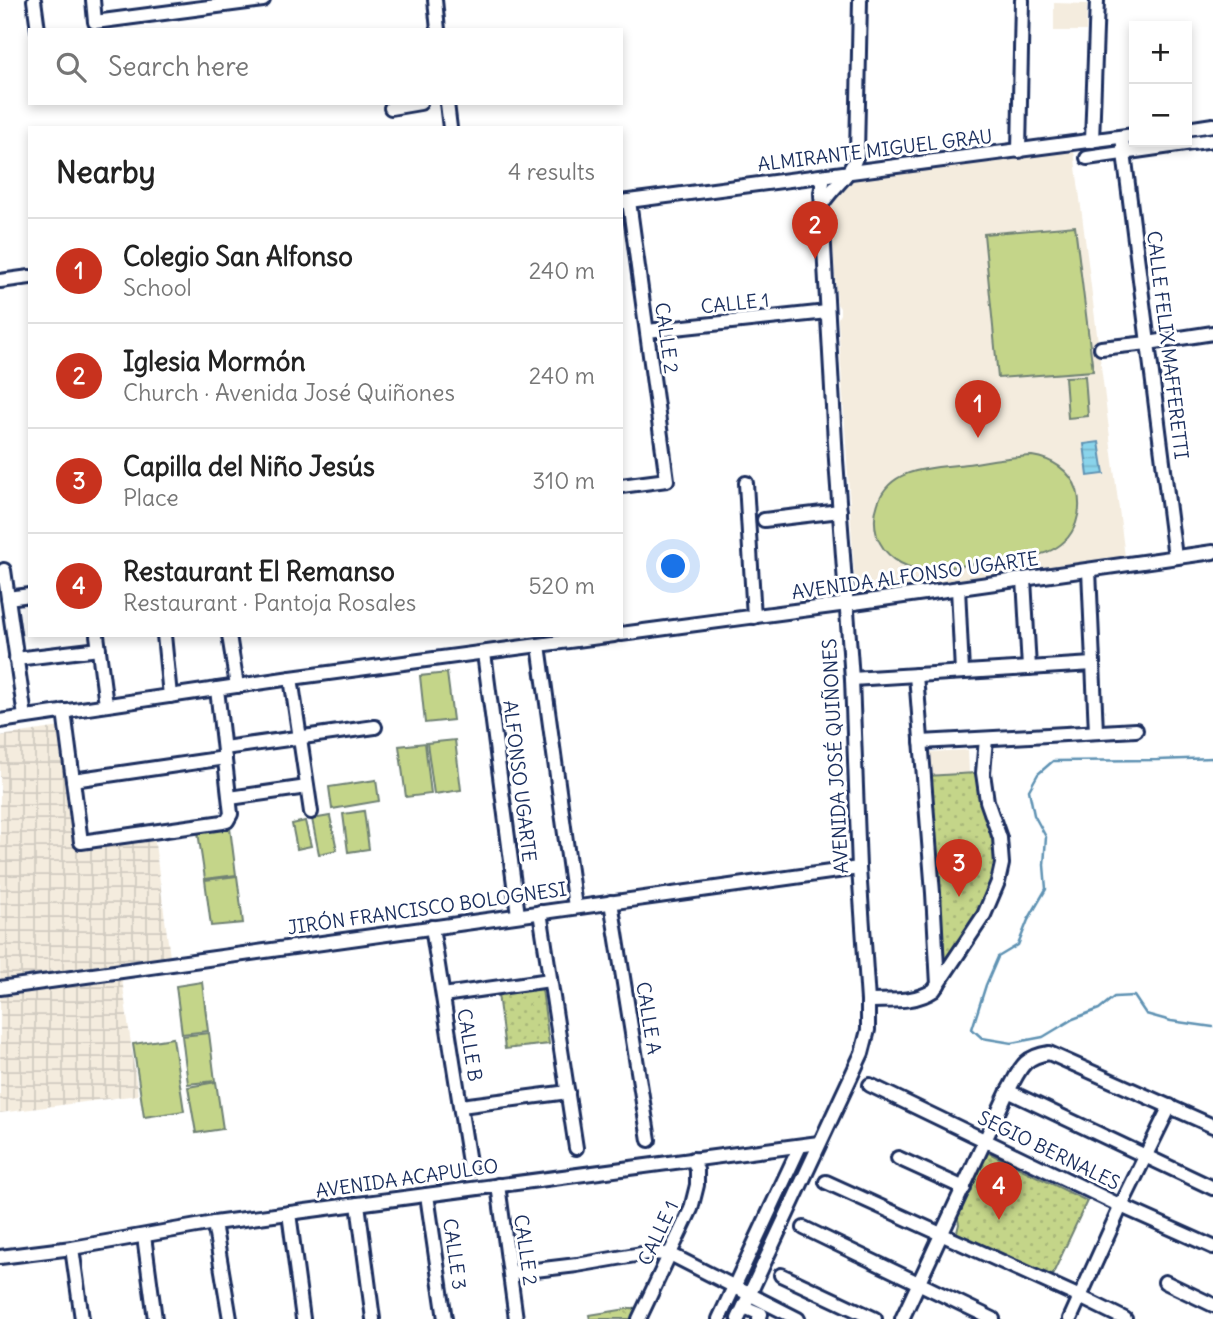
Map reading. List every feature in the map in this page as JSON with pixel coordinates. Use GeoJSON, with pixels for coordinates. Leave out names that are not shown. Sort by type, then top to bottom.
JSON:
{"type":"FeatureCollection","features":[{"type":"Feature","properties":{"kind":"street"},"geometry":{"type":"LineString","coordinates":[[34,0],[38,28]]}},
{"type":"Feature","properties":{"kind":"street"},"geometry":{"type":"LineString","coordinates":[[93,0],[95,22],[263,0]]}},
{"type":"Feature","properties":{"kind":"street"},"geometry":{"type":"LineString","coordinates":[[435,0],[438,28]]}},
{"type":"Feature","properties":{"kind":"street"},"geometry":{"type":"LineString","coordinates":[[822,204],[848,174],[856,154],[860,0]]}},
{"type":"Feature","properties":{"kind":"street"},"geometry":{"type":"LineString","coordinates":[[1019,151],[1022,0]]}},
{"type":"Feature","properties":{"kind":"street"},"geometry":{"type":"LineString","coordinates":[[1092,141],[1097,0]]}},
{"type":"Feature","properties":{"kind":"street"},"geometry":{"type":"LineString","coordinates":[[391,108],[408,105]]}},
{"type":"Feature","properties":{"kind":"street"},"geometry":{"type":"LineString","coordinates":[[447,105],[450,126]]}},
{"type":"Feature","properties":{"kind":"street"},"geometry":{"type":"LineString","coordinates":[[1192,128],[1213,125]]}},
{"type":"Feature","properties":{"kind":"street","name":"ALMIRANTE MIGUEL GRAU"},"geometry":{"type":"LineString","coordinates":[[625,202],[1128,136]]}},
{"type":"Feature","properties":{"kind":"street","name":"CALLE FELIX MAFFERETTI"},"geometry":{"type":"LineString","coordinates":[[1128,136],[1124,153],[1175,557]]}},
{"type":"Feature","properties":{"kind":"street"},"geometry":{"type":"LineString","coordinates":[[1087,158],[1213,140]]}},
{"type":"Feature","properties":{"kind":"street","name":"AVENIDA JOSÉ QUIÑONES"},"geometry":{"type":"LineString","coordinates":[[744,1307],[862,1053],[868,1030],[852,679],[827,312],[821,192],[824,177]]}},
{"type":"Feature","properties":{"kind":"street","name":"CALLE 2"},"geometry":{"type":"LineString","coordinates":[[623,486],[667,480],[647,331],[625,202]]}},
{"type":"Feature","properties":{"kind":"street"},"geometry":{"type":"LineString","coordinates":[[0,281],[28,277]]}},
{"type":"Feature","properties":{"kind":"street","name":"CALLE 1"},"geometry":{"type":"LineString","coordinates":[[647,331],[827,312]]}},
{"type":"Feature","properties":{"kind":"street"},"geometry":{"type":"LineString","coordinates":[[1101,348],[1213,332]]}},
{"type":"Feature","properties":{"kind":"street"},"geometry":{"type":"LineString","coordinates":[[746,483],[754,617]]}},
{"type":"Feature","properties":{"kind":"street"},"geometry":{"type":"LineString","coordinates":[[764,520],[840,511]]}},
{"type":"Feature","properties":{"kind":"street","name":"AVENIDA ALFONSO UGARTE"},"geometry":{"type":"LineString","coordinates":[[623,634],[1213,552]]}},
{"type":"Feature","properties":{"kind":"street"},"geometry":{"type":"LineString","coordinates":[[4,570],[25,717]]}},
{"type":"Feature","properties":{"kind":"street"},"geometry":{"type":"LineString","coordinates":[[1089,570],[1096,732]]}},
{"type":"Feature","properties":{"kind":"street"},"geometry":{"type":"LineString","coordinates":[[1024,579],[1029,668]]}},
{"type":"Feature","properties":{"kind":"street"},"geometry":{"type":"LineString","coordinates":[[958,588],[962,672]]}},
{"type":"Feature","properties":{"kind":"street"},"geometry":{"type":"LineString","coordinates":[[8,598],[28,595]]}},
{"type":"Feature","properties":{"kind":"street"},"geometry":{"type":"LineString","coordinates":[[97,637],[106,705]]}},
{"type":"Feature","properties":{"kind":"street"},"geometry":{"type":"LineString","coordinates":[[164,637],[170,696]]}},
{"type":"Feature","properties":{"kind":"street"},"geometry":{"type":"LineString","coordinates":[[229,637],[237,686]]}},
{"type":"Feature","properties":{"kind":"street"},"geometry":{"type":"LineString","coordinates":[[506,637],[509,649]]}},
{"type":"Feature","properties":{"kind":"street"},"geometry":{"type":"LineString","coordinates":[[0,721],[290,678],[599,637]]}},
{"type":"Feature","properties":{"kind":"street"},"geometry":{"type":"LineString","coordinates":[[539,645],[575,907]]}},
{"type":"Feature","properties":{"kind":"street"},"geometry":{"type":"LineString","coordinates":[[16,659],[99,649]]}},
{"type":"Feature","properties":{"kind":"street","name":"ALFONSO UGARTE"},"geometry":{"type":"LineString","coordinates":[[484,653],[518,915]]}},
{"type":"Feature","properties":{"kind":"street"},"geometry":{"type":"LineString","coordinates":[[852,679],[1093,664]]}},
{"type":"Feature","properties":{"kind":"street"},"geometry":{"type":"LineString","coordinates":[[916,675],[938,985]]}},
{"type":"Feature","properties":{"kind":"street"},"geometry":{"type":"LineString","coordinates":[[290,678],[311,812]]}},
{"type":"Feature","properties":{"kind":"street"},"geometry":{"type":"LineString","coordinates":[[64,712],[81,842],[223,822],[227,821],[231,814],[218,689]]}},
{"type":"Feature","properties":{"kind":"street"},"geometry":{"type":"LineString","coordinates":[[73,780],[300,738],[375,727]]}},
{"type":"Feature","properties":{"kind":"street"},"geometry":{"type":"LineString","coordinates":[[921,742],[1136,730]]}},
{"type":"Feature","properties":{"kind":"street"},"geometry":{"type":"LineString","coordinates":[[868,1001],[917,998],[934,990],[984,915],[998,882],[1002,864],[1000,838],[987,800],[983,773],[986,738]]}},
{"type":"Feature","properties":{"kind":"street"},"geometry":{"type":"LineString","coordinates":[[230,798],[307,787]]}},
{"type":"Feature","properties":{"kind":"street","name":"JIRÓN FRANCISCO BOLOGNESI"},"geometry":{"type":"LineString","coordinates":[[0,988],[859,868]]}},
{"type":"Feature","properties":{"kind":"street","name":"CALLE A"},"geometry":{"type":"LineString","coordinates":[[611,902],[649,1140]]}},
{"type":"Feature","properties":{"kind":"street"},"geometry":{"type":"LineString","coordinates":[[540,912],[576,1148]]}},
{"type":"Feature","properties":{"kind":"street","name":"CALLE B"},"geometry":{"type":"LineString","coordinates":[[432,927],[470,1169]]}},
{"type":"Feature","properties":{"kind":"street"},"geometry":{"type":"LineString","coordinates":[[443,995],[550,979]]}},
{"type":"Feature","properties":{"kind":"street"},"geometry":{"type":"LineString","coordinates":[[902,1319],[1008,1091],[1023,1065],[1035,1055],[1049,1053],[1213,1126]]}},
{"type":"Feature","properties":{"kind":"street","name":"SEGIO BERNALES"},"geometry":{"type":"LineString","coordinates":[[870,1084],[1121,1206],[1213,1247]]}},
{"type":"Feature","properties":{"kind":"street"},"geometry":{"type":"LineString","coordinates":[[1008,1091],[1213,1188]]}},
{"type":"Feature","properties":{"kind":"street"},"geometry":{"type":"LineString","coordinates":[[461,1106],[568,1092]]}},
{"type":"Feature","properties":{"kind":"street"},"geometry":{"type":"LineString","coordinates":[[1070,1319],[1144,1156],[1170,1106]]}},
{"type":"Feature","properties":{"kind":"street","name":"AVENIDA ACAPULCO"},"geometry":{"type":"LineString","coordinates":[[0,1257],[72,1248],[214,1223],[819,1143]]}},
{"type":"Feature","properties":{"kind":"street"},"geometry":{"type":"LineString","coordinates":[[719,1319],[800,1146]]}},
{"type":"Feature","properties":{"kind":"street"},"geometry":{"type":"LineString","coordinates":[[898,1158],[964,1188]]}},
{"type":"Feature","properties":{"kind":"street","name":"CALLE 1"},"geometry":{"type":"LineString","coordinates":[[639,1319],[691,1209],[697,1185],[697,1170],[693,1159]]}},
{"type":"Feature","properties":{"kind":"street"},"geometry":{"type":"LineString","coordinates":[[826,1182],[1125,1319]]}},
{"type":"Feature","properties":{"kind":"street","name":"CALLE 2"},"geometry":{"type":"LineString","coordinates":[[498,1185],[516,1319]]}},
{"type":"Feature","properties":{"kind":"street","name":"CALLE 3"},"geometry":{"type":"LineString","coordinates":[[427,1195],[445,1319]]}},
{"type":"Feature","properties":{"kind":"street"},"geometry":{"type":"LineString","coordinates":[[358,1204],[373,1319]]}},
{"type":"Feature","properties":{"kind":"street"},"geometry":{"type":"LineString","coordinates":[[289,1213],[303,1319]]}},
{"type":"Feature","properties":{"kind":"street"},"geometry":{"type":"LineString","coordinates":[[214,1223],[230,1319]]}},
{"type":"Feature","properties":{"kind":"street"},"geometry":{"type":"LineString","coordinates":[[804,1228],[993,1319]]}},
{"type":"Feature","properties":{"kind":"street"},"geometry":{"type":"LineString","coordinates":[[144,1236],[155,1319]]}},
{"type":"Feature","properties":{"kind":"street"},"geometry":{"type":"LineString","coordinates":[[72,1248],[82,1319]]}},
{"type":"Feature","properties":{"kind":"street"},"geometry":{"type":"LineString","coordinates":[[510,1273],[647,1253],[670,1254],[733,1287],[744,1307],[761,1314],[759,1319]]}},
{"type":"Feature","properties":{"kind":"street"},"geometry":{"type":"LineString","coordinates":[[781,1275],[874,1319]]}},
{"type":"Feature","properties":{"kind":"street"},"geometry":{"type":"LineString","coordinates":[[1165,1282],[1213,1305]]}},
{"type":"Feature","properties":{"kind":"street"},"geometry":{"type":"LineString","coordinates":[[744,1307],[798,1319]]}},
{"type":"Feature","properties":{"kind":"shaded area"},"geometry":{"type":"Polygon","coordinates":[[[1054,3],[1087,4],[1086,31],[1054,31],[1054,3]]]}},
{"type":"Feature","properties":{"kind":"shaded area"},"geometry":{"type":"Polygon","coordinates":[[[1074,151],[1125,557],[864,595],[855,586],[838,318],[840,308],[837,304],[830,204],[845,181],[1074,151]]]}},
{"type":"Feature","properties":{"kind":"shaded area"},"geometry":{"type":"Polygon","coordinates":[[[61,727],[76,846],[154,836],[170,957],[0,981],[0,736],[61,727]]]}},
{"type":"Feature","properties":{"kind":"shaded area"},"geometry":{"type":"Polygon","coordinates":[[[968,750],[969,773],[932,775],[930,752],[968,750]]]}},
{"type":"Feature","properties":{"kind":"shaded area"},"geometry":{"type":"Polygon","coordinates":[[[122,979],[138,1095],[0,1113],[0,995],[122,979]]]}},
{"type":"Feature","properties":{"kind":"green space"},"geometry":{"type":"Polygon","coordinates":[[[1075,226],[1093,371],[998,378],[984,234],[1075,226]]]}},
{"type":"Feature","properties":{"kind":"green space"},"geometry":{"type":"Polygon","coordinates":[[[1085,376],[1088,416],[1068,418],[1065,377],[1085,376]]]}},
{"type":"Feature","properties":{"kind":"green space"},"geometry":{"type":"Polygon","coordinates":[[[1032,456],[1053,463],[1065,471],[1078,494],[1079,511],[1076,523],[1070,535],[1051,551],[1026,558],[922,570],[895,559],[880,543],[875,524],[878,503],[892,482],[903,475],[928,468],[1032,456]]]}},
{"type":"Feature","properties":{"kind":"green space"},"geometry":{"type":"Polygon","coordinates":[[[447,673],[453,720],[425,723],[420,676],[447,673]]]}},
{"type":"Feature","properties":{"kind":"green space"},"geometry":{"type":"Polygon","coordinates":[[[455,740],[461,790],[434,794],[427,743],[455,740]]]}},
{"type":"Feature","properties":{"kind":"green space"},"geometry":{"type":"Polygon","coordinates":[[[425,743],[431,794],[406,797],[399,746],[425,743]]]}},
{"type":"Feature","properties":{"kind":"green space"},"geometry":{"type":"Polygon","coordinates":[[[975,773],[986,819],[996,845],[996,876],[975,922],[944,962],[939,958],[927,776],[975,773]]]}},
{"type":"Feature","properties":{"kind":"green space"},"geometry":{"type":"Polygon","coordinates":[[[376,780],[379,801],[332,809],[329,787],[376,780]]]}},
{"type":"Feature","properties":{"kind":"green space"},"geometry":{"type":"Polygon","coordinates":[[[364,811],[369,849],[348,852],[343,814],[364,811]]]}},
{"type":"Feature","properties":{"kind":"green space"},"geometry":{"type":"Polygon","coordinates":[[[330,816],[337,850],[319,854],[312,819],[330,816]]]}},
{"type":"Feature","properties":{"kind":"green space"},"geometry":{"type":"Polygon","coordinates":[[[305,821],[311,846],[297,849],[292,824],[305,821]]]}},
{"type":"Feature","properties":{"kind":"green space"},"geometry":{"type":"Polygon","coordinates":[[[230,828],[236,875],[205,879],[198,832],[230,828]]]}},
{"type":"Feature","properties":{"kind":"green space"},"geometry":{"type":"Polygon","coordinates":[[[237,876],[243,923],[211,926],[205,880],[237,876]]]}},
{"type":"Feature","properties":{"kind":"green space"},"geometry":{"type":"Polygon","coordinates":[[[202,982],[208,1031],[182,1034],[176,986],[202,982]]]}},
{"type":"Feature","properties":{"kind":"green space"},"geometry":{"type":"Polygon","coordinates":[[[542,989],[549,1044],[505,1049],[498,994],[542,989]]]}},
{"type":"Feature","properties":{"kind":"green space"},"geometry":{"type":"Polygon","coordinates":[[[209,1033],[215,1081],[188,1084],[182,1036],[209,1033]]]}},
{"type":"Feature","properties":{"kind":"green space"},"geometry":{"type":"Polygon","coordinates":[[[173,1038],[184,1111],[144,1117],[133,1044],[173,1038]]]}},
{"type":"Feature","properties":{"kind":"green space"},"geometry":{"type":"Polygon","coordinates":[[[216,1082],[223,1129],[196,1133],[188,1087],[216,1082]]]}},
{"type":"Feature","properties":{"kind":"green space"},"geometry":{"type":"Polygon","coordinates":[[[987,1152],[1087,1201],[1050,1280],[956,1236],[959,1224],[957,1215],[987,1152]]]}},
{"type":"Feature","properties":{"kind":"green space"},"geometry":{"type":"Polygon","coordinates":[[[639,1307],[632,1319],[590,1319],[589,1315],[639,1307]]]}},
{"type":"Feature","properties":{"kind":"water"},"geometry":{"type":"Polygon","coordinates":[[[1099,442],[1104,474],[1088,476],[1084,444],[1099,442]]]}},
{"type":"Feature","properties":{"kind":"waterway"},"geometry":{"type":"LineString","coordinates":[[1213,758],[1053,761],[1038,774],[1029,790],[1034,815],[1046,837],[1046,889],[1028,920],[1018,945],[998,957],[972,1029],[982,1038],[1012,1043],[1043,1037],[1073,1019],[1099,1009],[1114,997],[1134,996],[1146,1014],[1171,1021],[1213,1027]]}},
{"type":"Feature","properties":{"kind":"place","name":"Iglesia Mormón"},"geometry":{"type":"Point","coordinates":[815,259]}},
{"type":"Feature","properties":{"kind":"place","name":"Colegio San Alfonso"},"geometry":{"type":"Point","coordinates":[978,438]}},
{"type":"Feature","properties":{"kind":"place","name":"Capilla del Niño Jesús"},"geometry":{"type":"Point","coordinates":[959,897]}},
{"type":"Feature","properties":{"kind":"place","name":"Restaurant El Remanso"},"geometry":{"type":"Point","coordinates":[999,1220]}}]}
